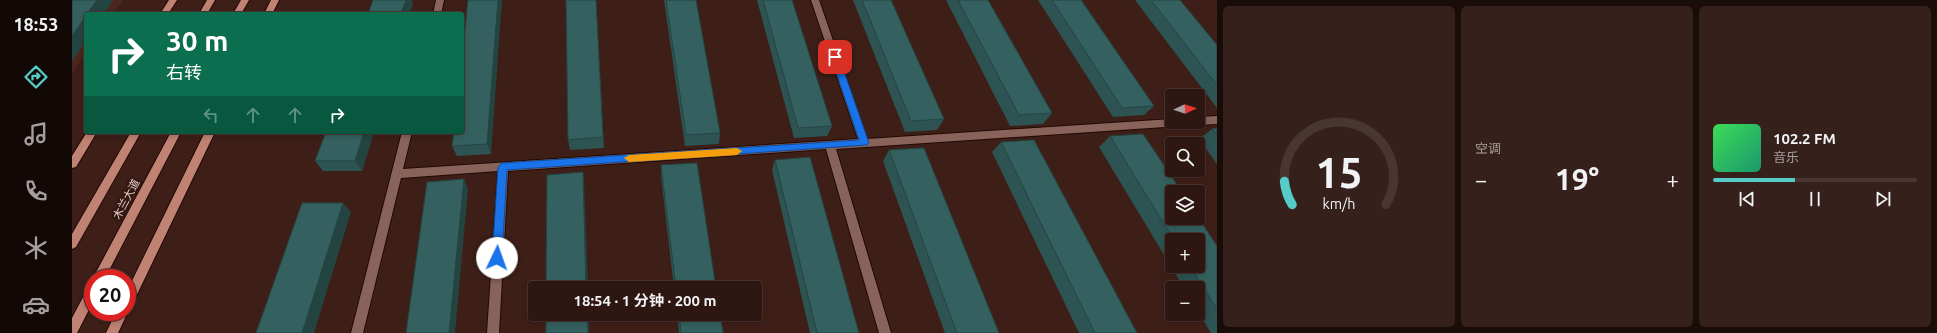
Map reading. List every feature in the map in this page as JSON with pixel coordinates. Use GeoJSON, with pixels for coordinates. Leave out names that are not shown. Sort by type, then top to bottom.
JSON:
{"type":"FeatureCollection","features":[{"type":"Feature","properties":{"kind":"main road"},"geometry":{"type":"LineString","coordinates":[[165,12],[173,0]]}},
{"type":"Feature","properties":{"kind":"main road"},"geometry":{"type":"LineString","coordinates":[[204,12],[211,0]]}},
{"type":"Feature","properties":{"kind":"main road"},"geometry":{"type":"LineString","coordinates":[[238,12],[245,0]]}},
{"type":"Feature","properties":{"kind":"main road"},"geometry":{"type":"LineString","coordinates":[[269,12],[274,0]]}},
{"type":"Feature","properties":{"kind":"main road"},"geometry":{"type":"LineString","coordinates":[[72,164],[91,134]]}},
{"type":"Feature","properties":{"kind":"main road"},"geometry":{"type":"LineString","coordinates":[[72,244],[135,134]]}},
{"type":"Feature","properties":{"kind":"main road","name":"木兰大道"},"geometry":{"type":"LineString","coordinates":[[104,269],[175,134]]}},
{"type":"Feature","properties":{"kind":"main road"},"geometry":{"type":"LineString","coordinates":[[136,284],[209,134]]}},
{"type":"Feature","properties":{"kind":"main road"},"geometry":{"type":"LineString","coordinates":[[72,330],[84,307]]}},
{"type":"Feature","properties":{"kind":"main road"},"geometry":{"type":"LineString","coordinates":[[112,333],[118,321]]}},
{"type":"Feature","properties":{"kind":"lane"},"geometry":{"type":"LineString","coordinates":[[437,12],[440,0]]}},
{"type":"Feature","properties":{"kind":"lane"},"geometry":{"type":"LineString","coordinates":[[815,0],[864,143]]}},
{"type":"Feature","properties":{"kind":"lane"},"geometry":{"type":"LineString","coordinates":[[1205,121],[1217,120]]}},
{"type":"Feature","properties":{"kind":"lane"},"geometry":{"type":"LineString","coordinates":[[397,174],[1165,123]]}},
{"type":"Feature","properties":{"kind":"lane"},"geometry":{"type":"LineString","coordinates":[[357,333],[407,134]]}},
{"type":"Feature","properties":{"kind":"lane"},"geometry":{"type":"LineString","coordinates":[[830,145],[885,333]]}},
{"type":"Feature","properties":{"kind":"lane"},"geometry":{"type":"LineString","coordinates":[[493,333],[502,167]]}},
{"type":"Feature","properties":{"kind":"shaded area"},"geometry":{"type":"Polygon","coordinates":[[[72,0],[123,0],[114,12],[84,12],[84,56],[72,73],[72,0]]]}},
{"type":"Feature","properties":{"kind":"building"},"geometry":{"type":"Polygon","coordinates":[[[72,0],[97,0],[88,12],[84,12],[84,19],[72,36],[72,0]]]}},
{"type":"Feature","properties":{"kind":"building"},"geometry":{"type":"Polygon","coordinates":[[[373,0],[406,0],[402,12],[369,12],[373,0]]]}},
{"type":"Feature","properties":{"kind":"building"},"geometry":{"type":"Polygon","coordinates":[[[468,0],[498,0],[487,144],[452,146],[454,134],[464,134],[464,38],[468,0]]]}},
{"type":"Feature","properties":{"kind":"building"},"geometry":{"type":"Polygon","coordinates":[[[566,0],[596,0],[603,137],[568,140],[566,0]]]}},
{"type":"Feature","properties":{"kind":"building"},"geometry":{"type":"Polygon","coordinates":[[[666,0],[696,0],[720,133],[686,135],[666,0]]]}},
{"type":"Feature","properties":{"kind":"building"},"geometry":{"type":"Polygon","coordinates":[[[763,0],[792,0],[832,126],[798,128],[763,0]]]}},
{"type":"Feature","properties":{"kind":"building"},"geometry":{"type":"Polygon","coordinates":[[[862,0],[891,0],[944,119],[911,121],[862,0]]]}},
{"type":"Feature","properties":{"kind":"building"},"geometry":{"type":"Polygon","coordinates":[[[958,0],[988,0],[1052,113],[1019,115],[958,0]]]}},
{"type":"Feature","properties":{"kind":"building"},"geometry":{"type":"Polygon","coordinates":[[[1052,0],[1081,0],[1154,106],[1122,108],[1052,0]]]}},
{"type":"Feature","properties":{"kind":"building"},"geometry":{"type":"Polygon","coordinates":[[[1151,0],[1180,0],[1217,45],[1217,85],[1151,0]]]}},
{"type":"Feature","properties":{"kind":"building"},"geometry":{"type":"Polygon","coordinates":[[[1217,128],[1217,135],[1212,129],[1217,128]]]}},
{"type":"Feature","properties":{"kind":"building"},"geometry":{"type":"Polygon","coordinates":[[[325,134],[363,134],[355,161],[315,161],[325,134]]]}},
{"type":"Feature","properties":{"kind":"building"},"geometry":{"type":"Polygon","coordinates":[[[1143,134],[1165,167],[1165,177],[1172,177],[1177,185],[1165,185],[1165,225],[1203,225],[1217,246],[1217,309],[1205,290],[1205,281],[1199,281],[1194,273],[1205,273],[1205,233],[1170,233],[1110,136],[1143,134]]]}},
{"type":"Feature","properties":{"kind":"building"},"geometry":{"type":"Polygon","coordinates":[[[1034,140],[1137,333],[1095,333],[1001,142],[1034,140]]]}},
{"type":"Feature","properties":{"kind":"building"},"geometry":{"type":"Polygon","coordinates":[[[924,148],[999,333],[957,333],[889,150],[924,148]]]}},
{"type":"Feature","properties":{"kind":"building"},"geometry":{"type":"Polygon","coordinates":[[[810,157],[859,333],[817,333],[775,160],[810,157]]]}},
{"type":"Feature","properties":{"kind":"building"},"geometry":{"type":"Polygon","coordinates":[[[697,163],[715,281],[675,281],[661,165],[697,163]]]}},
{"type":"Feature","properties":{"kind":"building"},"geometry":{"type":"Polygon","coordinates":[[[583,172],[586,281],[546,281],[547,175],[583,172]]]}},
{"type":"Feature","properties":{"kind":"building"},"geometry":{"type":"Polygon","coordinates":[[[464,179],[449,333],[406,333],[427,182],[464,179]]]}},
{"type":"Feature","properties":{"kind":"building"},"geometry":{"type":"Polygon","coordinates":[[[302,203],[343,203],[302,333],[256,333],[302,203]]]}},
{"type":"Feature","properties":{"kind":"building"},"geometry":{"type":"Polygon","coordinates":[[[546,321],[587,321],[588,333],[546,333],[546,321]]]}},
{"type":"Feature","properties":{"kind":"building"},"geometry":{"type":"Polygon","coordinates":[[[680,321],[721,321],[723,333],[681,333],[680,321]]]}},
{"type":"Feature","properties":{"kind":"slow traffic"},"geometry":{"type":"LineString","coordinates":[[629,158],[737,151]]}},
{"type":"Feature","properties":{"kind":"route"},"geometry":{"type":"LineString","coordinates":[[497,258],[502,167],[864,143],[835,57]]}}]}
